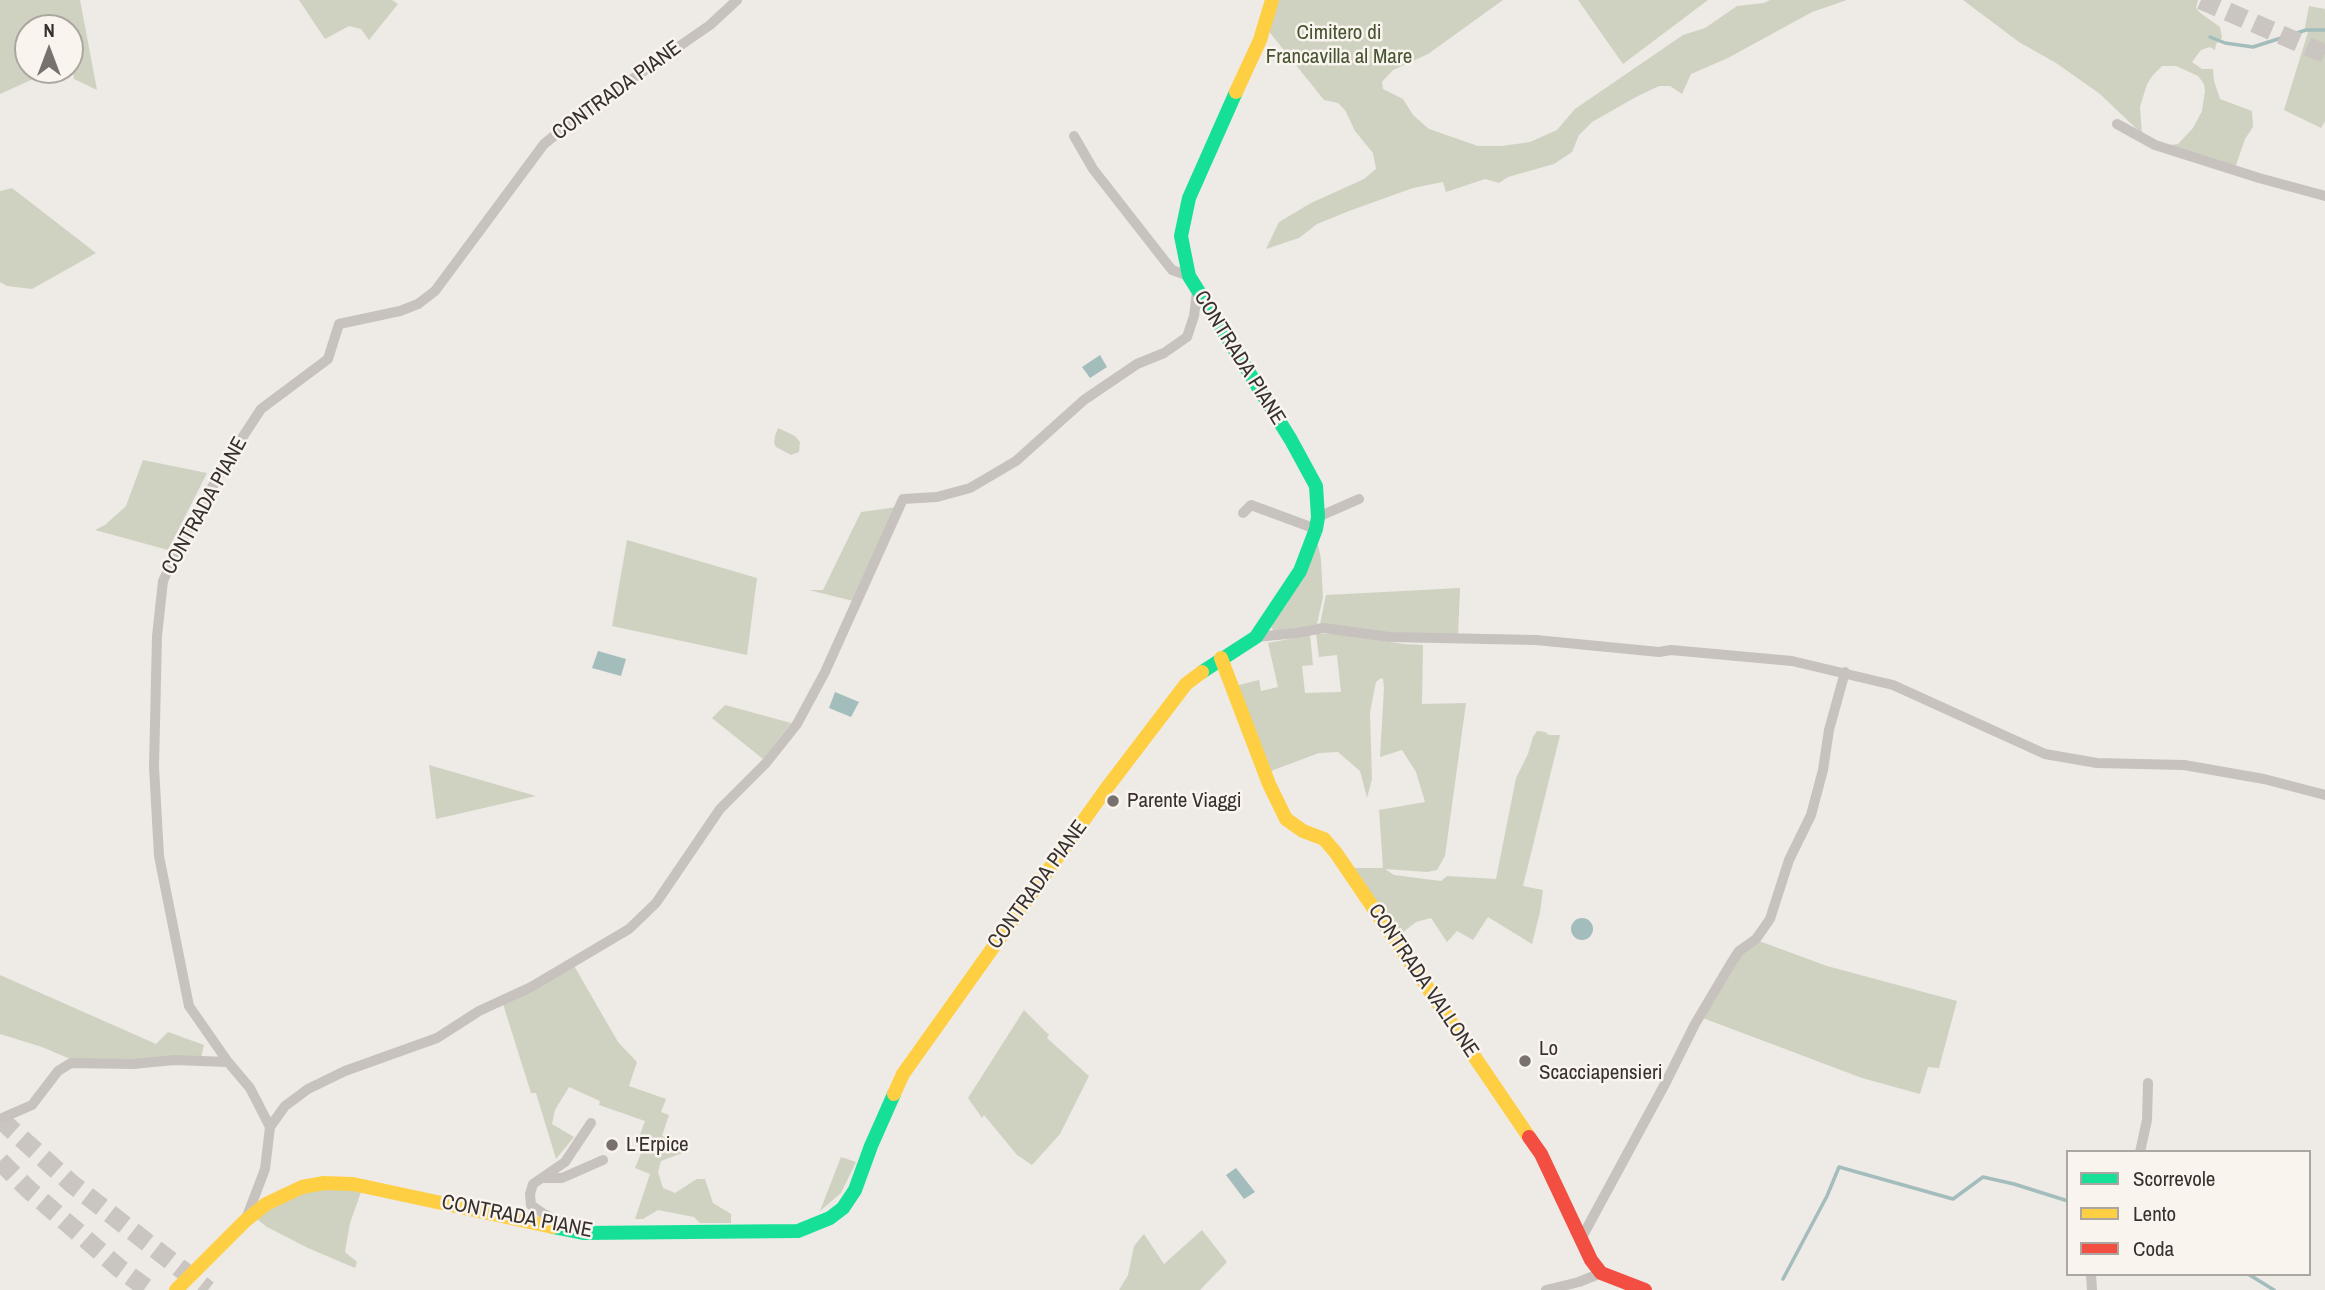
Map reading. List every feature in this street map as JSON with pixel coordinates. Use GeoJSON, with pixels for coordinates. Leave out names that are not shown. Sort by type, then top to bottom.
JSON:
{"type":"FeatureCollection","features":[{"type":"Feature","properties":{"kind":"street","name":"CONTRADA PIANE"},"geometry":{"type":"LineString","coordinates":[[176,1290],[266,1204],[286,1193],[313,1185],[344,1183],[583,1233],[798,1231],[830,1218],[843,1208],[855,1190],[903,1074],[1106,789],[1185,684],[1256,637],[1300,571],[1317,523],[1316,486],[1189,276],[1181,236],[1189,198],[1260,40],[1272,0]]}},
{"type":"Feature","properties":{"kind":"street","name":"CONTRADA PIANE"},"geometry":{"type":"LineString","coordinates":[[245,1222],[265,1169],[270,1127],[250,1088],[228,1062],[189,1006],[159,856],[154,767],[157,636],[163,581],[177,549],[225,464],[261,410],[328,359],[339,324],[400,312],[418,304],[435,291],[544,144],[580,114],[710,25],[730,2]]}},
{"type":"Feature","properties":{"kind":"street"},"geometry":{"type":"LineString","coordinates":[[2117,124],[2155,145],[2325,197]]}},
{"type":"Feature","properties":{"kind":"street"},"geometry":{"type":"LineString","coordinates":[[1074,136],[1093,169],[1172,270],[1189,276]]}},
{"type":"Feature","properties":{"kind":"street"},"geometry":{"type":"LineString","coordinates":[[270,1127],[285,1106],[308,1089],[345,1071],[437,1038],[629,929],[656,903],[720,809],[766,763],[797,724],[825,672],[903,499],[937,497],[970,488],[1016,461],[1084,400],[1137,364],[1164,353],[1187,337],[1194,316],[1197,290]]}},
{"type":"Feature","properties":{"kind":"street"},"geometry":{"type":"LineString","coordinates":[[1242,513],[1251,505],[1317,523],[1359,499]]}},
{"type":"Feature","properties":{"kind":"street"},"geometry":{"type":"LineString","coordinates":[[1256,637],[1323,628],[1390,637],[1536,640],[1792,661],[1893,685],[2045,754],[2097,763],[2184,765],[2264,779],[2325,795]]}},
{"type":"Feature","properties":{"kind":"street","name":"CONTRADA VALLONE"},"geometry":{"type":"LineString","coordinates":[[1221,658],[1269,784],[1286,819],[1303,831],[1324,839],[1336,853],[1541,1154],[1591,1260],[1601,1273]]}},
{"type":"Feature","properties":{"kind":"street"},"geometry":{"type":"LineString","coordinates":[[1581,1239],[1695,1024],[1740,951],[1756,939],[1770,919],[1789,860],[1811,815],[1824,769],[1829,730],[1844,672]]}},
{"type":"Feature","properties":{"kind":"street"},"geometry":{"type":"LineString","coordinates":[[0,1119],[32,1105],[62,1067],[71,1063],[133,1064],[174,1060],[228,1062]]}},
{"type":"Feature","properties":{"kind":"street"},"geometry":{"type":"LineString","coordinates":[[2140,1150],[2147,1120],[2148,1083]]}},
{"type":"Feature","properties":{"kind":"street"},"geometry":{"type":"LineString","coordinates":[[583,1233],[531,1205],[530,1194],[533,1184],[565,1162],[591,1123]]}},
{"type":"Feature","properties":{"kind":"street"},"geometry":{"type":"LineString","coordinates":[[544,1178],[562,1178],[603,1160]]}},
{"type":"Feature","properties":{"kind":"street"},"geometry":{"type":"LineString","coordinates":[[1546,1290],[1579,1282],[1601,1273],[1645,1290]]}},
{"type":"Feature","properties":{"kind":"green space"},"geometry":{"type":"Polygon","coordinates":[[[0,0],[80,0],[83,14],[14,14],[14,84],[22,84],[0,94],[0,0]]]}},
{"type":"Feature","properties":{"kind":"green space"},"geometry":{"type":"Polygon","coordinates":[[[299,0],[392,0],[398,4],[369,40],[361,29],[349,26],[325,39],[299,0]]]}},
{"type":"Feature","properties":{"kind":"green space","name":"Cimitero di Francavilla al Mare"},"geometry":{"type":"Polygon","coordinates":[[[1274,0],[1503,0],[1428,54],[1393,70],[1382,82],[1383,89],[1403,99],[1413,115],[1429,129],[1478,146],[1502,146],[1530,142],[1557,130],[1575,109],[1683,35],[1705,28],[1737,6],[1770,0],[1847,0],[1812,12],[1728,58],[1691,74],[1682,94],[1670,86],[1659,86],[1636,97],[1592,122],[1579,135],[1572,152],[1554,164],[1508,177],[1499,183],[1485,179],[1446,192],[1443,182],[1413,188],[1317,224],[1299,238],[1266,249],[1279,222],[1311,203],[1364,179],[1376,169],[1373,153],[1355,131],[1345,110],[1338,103],[1324,100],[1267,29],[1274,0]]]}},
{"type":"Feature","properties":{"kind":"green space"},"geometry":{"type":"Polygon","coordinates":[[[1578,0],[1708,0],[1623,64],[1578,0]]]}},
{"type":"Feature","properties":{"kind":"green space"},"geometry":{"type":"Polygon","coordinates":[[[1963,0],[2198,0],[2196,8],[2220,27],[2222,38],[2216,44],[2215,50],[2210,47],[2201,50],[2192,62],[2202,69],[2213,69],[2220,99],[2252,111],[2253,127],[2245,139],[2235,168],[2170,145],[2178,144],[2193,128],[2202,111],[2205,91],[2198,76],[2176,66],[2162,66],[2153,75],[2147,84],[2140,107],[2142,134],[2100,94],[2056,63],[2019,42],[1963,0]]]}},
{"type":"Feature","properties":{"kind":"green space"},"geometry":{"type":"Polygon","coordinates":[[[2309,6],[2325,9],[2325,121],[2321,128],[2284,110],[2308,32],[2305,27],[2309,6]]]}},
{"type":"Feature","properties":{"kind":"green space"},"geometry":{"type":"Polygon","coordinates":[[[84,21],[97,90],[84,84],[84,21]]]}},
{"type":"Feature","properties":{"kind":"green space"},"geometry":{"type":"Polygon","coordinates":[[[12,188],[96,253],[32,289],[7,286],[0,282],[0,191],[12,188]]]}},
{"type":"Feature","properties":{"kind":"green space"},"geometry":{"type":"Polygon","coordinates":[[[778,428],[795,436],[800,442],[799,452],[791,455],[776,447],[774,443],[778,428]]]}},
{"type":"Feature","properties":{"kind":"green space"},"geometry":{"type":"Polygon","coordinates":[[[143,460],[207,473],[168,550],[95,530],[105,525],[126,506],[143,460]]]}},
{"type":"Feature","properties":{"kind":"green space"},"geometry":{"type":"Polygon","coordinates":[[[897,507],[853,601],[809,590],[823,590],[861,512],[897,507]]]}},
{"type":"Feature","properties":{"kind":"green space"},"geometry":{"type":"Polygon","coordinates":[[[627,540],[757,578],[747,655],[612,626],[627,540]]]}},
{"type":"Feature","properties":{"kind":"green space"},"geometry":{"type":"Polygon","coordinates":[[[1317,540],[1323,597],[1317,624],[1275,633],[1271,627],[1317,540]]]}},
{"type":"Feature","properties":{"kind":"green space"},"geometry":{"type":"Polygon","coordinates":[[[1460,588],[1458,636],[1400,635],[1320,624],[1326,595],[1460,588]]]}},
{"type":"Feature","properties":{"kind":"green space"},"geometry":{"type":"Polygon","coordinates":[[[1316,634],[1423,645],[1422,704],[1466,703],[1445,856],[1437,870],[1427,872],[1385,869],[1394,875],[1441,881],[1447,876],[1496,879],[1516,778],[1533,737],[1537,731],[1560,735],[1523,886],[1543,890],[1532,944],[1488,917],[1473,940],[1457,931],[1447,942],[1431,918],[1416,922],[1397,937],[1350,868],[1383,868],[1379,810],[1425,802],[1416,772],[1402,750],[1380,757],[1383,679],[1376,682],[1370,712],[1372,779],[1367,798],[1360,771],[1338,752],[1319,753],[1271,771],[1235,686],[1259,680],[1261,691],[1278,687],[1268,643],[1310,635],[1313,665],[1302,666],[1305,693],[1341,692],[1337,655],[1319,657],[1316,634]]]}},
{"type":"Feature","properties":{"kind":"green space"},"geometry":{"type":"Polygon","coordinates":[[[725,705],[791,723],[763,759],[712,718],[725,705]]]}},
{"type":"Feature","properties":{"kind":"green space"},"geometry":{"type":"Polygon","coordinates":[[[429,765],[536,796],[436,819],[429,765]]]}},
{"type":"Feature","properties":{"kind":"green space"},"geometry":{"type":"Polygon","coordinates":[[[1759,941],[1827,966],[1957,1001],[1939,1068],[1928,1067],[1920,1094],[1862,1078],[1700,1017],[1737,957],[1759,941]]]}},
{"type":"Feature","properties":{"kind":"green space"},"geometry":{"type":"Polygon","coordinates":[[[573,964],[618,1042],[637,1062],[629,1086],[666,1099],[661,1112],[669,1115],[662,1136],[686,1145],[688,1151],[661,1161],[658,1172],[663,1188],[675,1193],[697,1179],[705,1179],[713,1203],[731,1214],[731,1223],[700,1223],[694,1217],[658,1210],[643,1219],[635,1219],[650,1174],[635,1168],[643,1148],[636,1145],[645,1121],[599,1105],[600,1101],[569,1087],[555,1110],[552,1124],[574,1137],[556,1159],[536,1093],[531,1093],[503,1004],[573,964]]]}},
{"type":"Feature","properties":{"kind":"green space"},"geometry":{"type":"Polygon","coordinates":[[[0,975],[156,1044],[168,1032],[204,1045],[201,1058],[116,1061],[68,1058],[0,1034],[0,975]]]}},
{"type":"Feature","properties":{"kind":"green space"},"geometry":{"type":"Polygon","coordinates":[[[1024,1010],[1049,1035],[1047,1038],[1089,1076],[1060,1134],[1032,1165],[1017,1155],[984,1115],[982,1118],[968,1098],[1024,1010]]]}},
{"type":"Feature","properties":{"kind":"green space"},"geometry":{"type":"Polygon","coordinates":[[[841,1157],[856,1162],[841,1193],[820,1211],[841,1157]]]}},
{"type":"Feature","properties":{"kind":"green space"},"geometry":{"type":"Polygon","coordinates":[[[346,1189],[361,1192],[350,1223],[345,1252],[357,1262],[355,1268],[308,1248],[257,1219],[277,1203],[312,1190],[346,1189]]]}},
{"type":"Feature","properties":{"kind":"green space"},"geometry":{"type":"Polygon","coordinates":[[[1202,1230],[1227,1262],[1200,1290],[1119,1290],[1128,1275],[1134,1246],[1144,1234],[1164,1264],[1202,1230]]]}},
{"type":"Feature","properties":{"kind":"water"},"geometry":{"type":"Polygon","coordinates":[[[1100,355],[1107,367],[1090,378],[1082,367],[1100,355]]]}},
{"type":"Feature","properties":{"kind":"water"},"geometry":{"type":"Polygon","coordinates":[[[598,651],[626,659],[621,676],[592,668],[598,651]]]}},
{"type":"Feature","properties":{"kind":"water"},"geometry":{"type":"Polygon","coordinates":[[[835,692],[859,702],[851,717],[829,708],[835,692]]]}},
{"type":"Feature","properties":{"kind":"water"},"geometry":{"type":"Polygon","coordinates":[[[1582,918],[1590,921],[1593,929],[1590,937],[1582,940],[1574,937],[1571,929],[1574,921],[1582,918]]]}},
{"type":"Feature","properties":{"kind":"water"},"geometry":{"type":"Polygon","coordinates":[[[1236,1168],[1255,1192],[1244,1199],[1226,1175],[1236,1168]]]}},
{"type":"Feature","properties":{"kind":"waterway"},"geometry":{"type":"LineString","coordinates":[[2210,37],[2225,43],[2253,47],[2306,30],[2325,30]]}},
{"type":"Feature","properties":{"kind":"waterway"},"geometry":{"type":"LineString","coordinates":[[1783,1279],[1827,1196],[1839,1167],[1953,1199],[1983,1177],[2066,1200]]}},
{"type":"Feature","properties":{"kind":"waterway"},"geometry":{"type":"LineString","coordinates":[[2251,1276],[2274,1290]]}},
{"type":"Feature","properties":{"kind":"tunnel"},"geometry":{"type":"LineString","coordinates":[[2201,0],[2325,54]]}},
{"type":"Feature","properties":{"kind":"tunnel"},"geometry":{"type":"LineString","coordinates":[[0,1119],[72,1184],[208,1290]]}},
{"type":"Feature","properties":{"kind":"tunnel"},"geometry":{"type":"LineString","coordinates":[[0,1161],[119,1268],[149,1290]]}},
{"type":"Feature","properties":{"kind":"traffic: fast"},"geometry":{"type":"LineString","coordinates":[[1202,672],[1256,637],[1300,571],[1318,517],[1316,486],[1291,440],[1189,276],[1181,236],[1189,198],[1236,92]]}},
{"type":"Feature","properties":{"kind":"traffic: fast"},"geometry":{"type":"LineString","coordinates":[[553,1227],[583,1233],[798,1231],[830,1218],[843,1208],[855,1190],[894,1094]]}},
{"type":"Feature","properties":{"kind":"traffic: slow"},"geometry":{"type":"LineString","coordinates":[[1236,92],[1260,40],[1272,0]]}},
{"type":"Feature","properties":{"kind":"traffic: slow"},"geometry":{"type":"LineString","coordinates":[[1221,658],[1269,784],[1286,819],[1303,831],[1324,839],[1336,853],[1529,1137]]}},
{"type":"Feature","properties":{"kind":"traffic: slow"},"geometry":{"type":"LineString","coordinates":[[894,1094],[903,1074],[1106,789],[1186,684],[1202,672]]}},
{"type":"Feature","properties":{"kind":"traffic: slow"},"geometry":{"type":"LineString","coordinates":[[176,1290],[245,1221],[266,1204],[302,1187],[324,1183],[353,1184],[553,1227]]}},
{"type":"Feature","properties":{"kind":"traffic: jam"},"geometry":{"type":"LineString","coordinates":[[1529,1137],[1541,1154],[1591,1260],[1601,1273],[1645,1290]]}},
{"type":"Feature","properties":{"kind":"place","name":"Parente Viaggi"},"geometry":{"type":"Point","coordinates":[1113,801]}},
{"type":"Feature","properties":{"kind":"place","name":"Lo Scacciapensieri"},"geometry":{"type":"Point","coordinates":[1525,1061]}},
{"type":"Feature","properties":{"kind":"place","name":"L'Erpice"},"geometry":{"type":"Point","coordinates":[612,1145]}}]}
